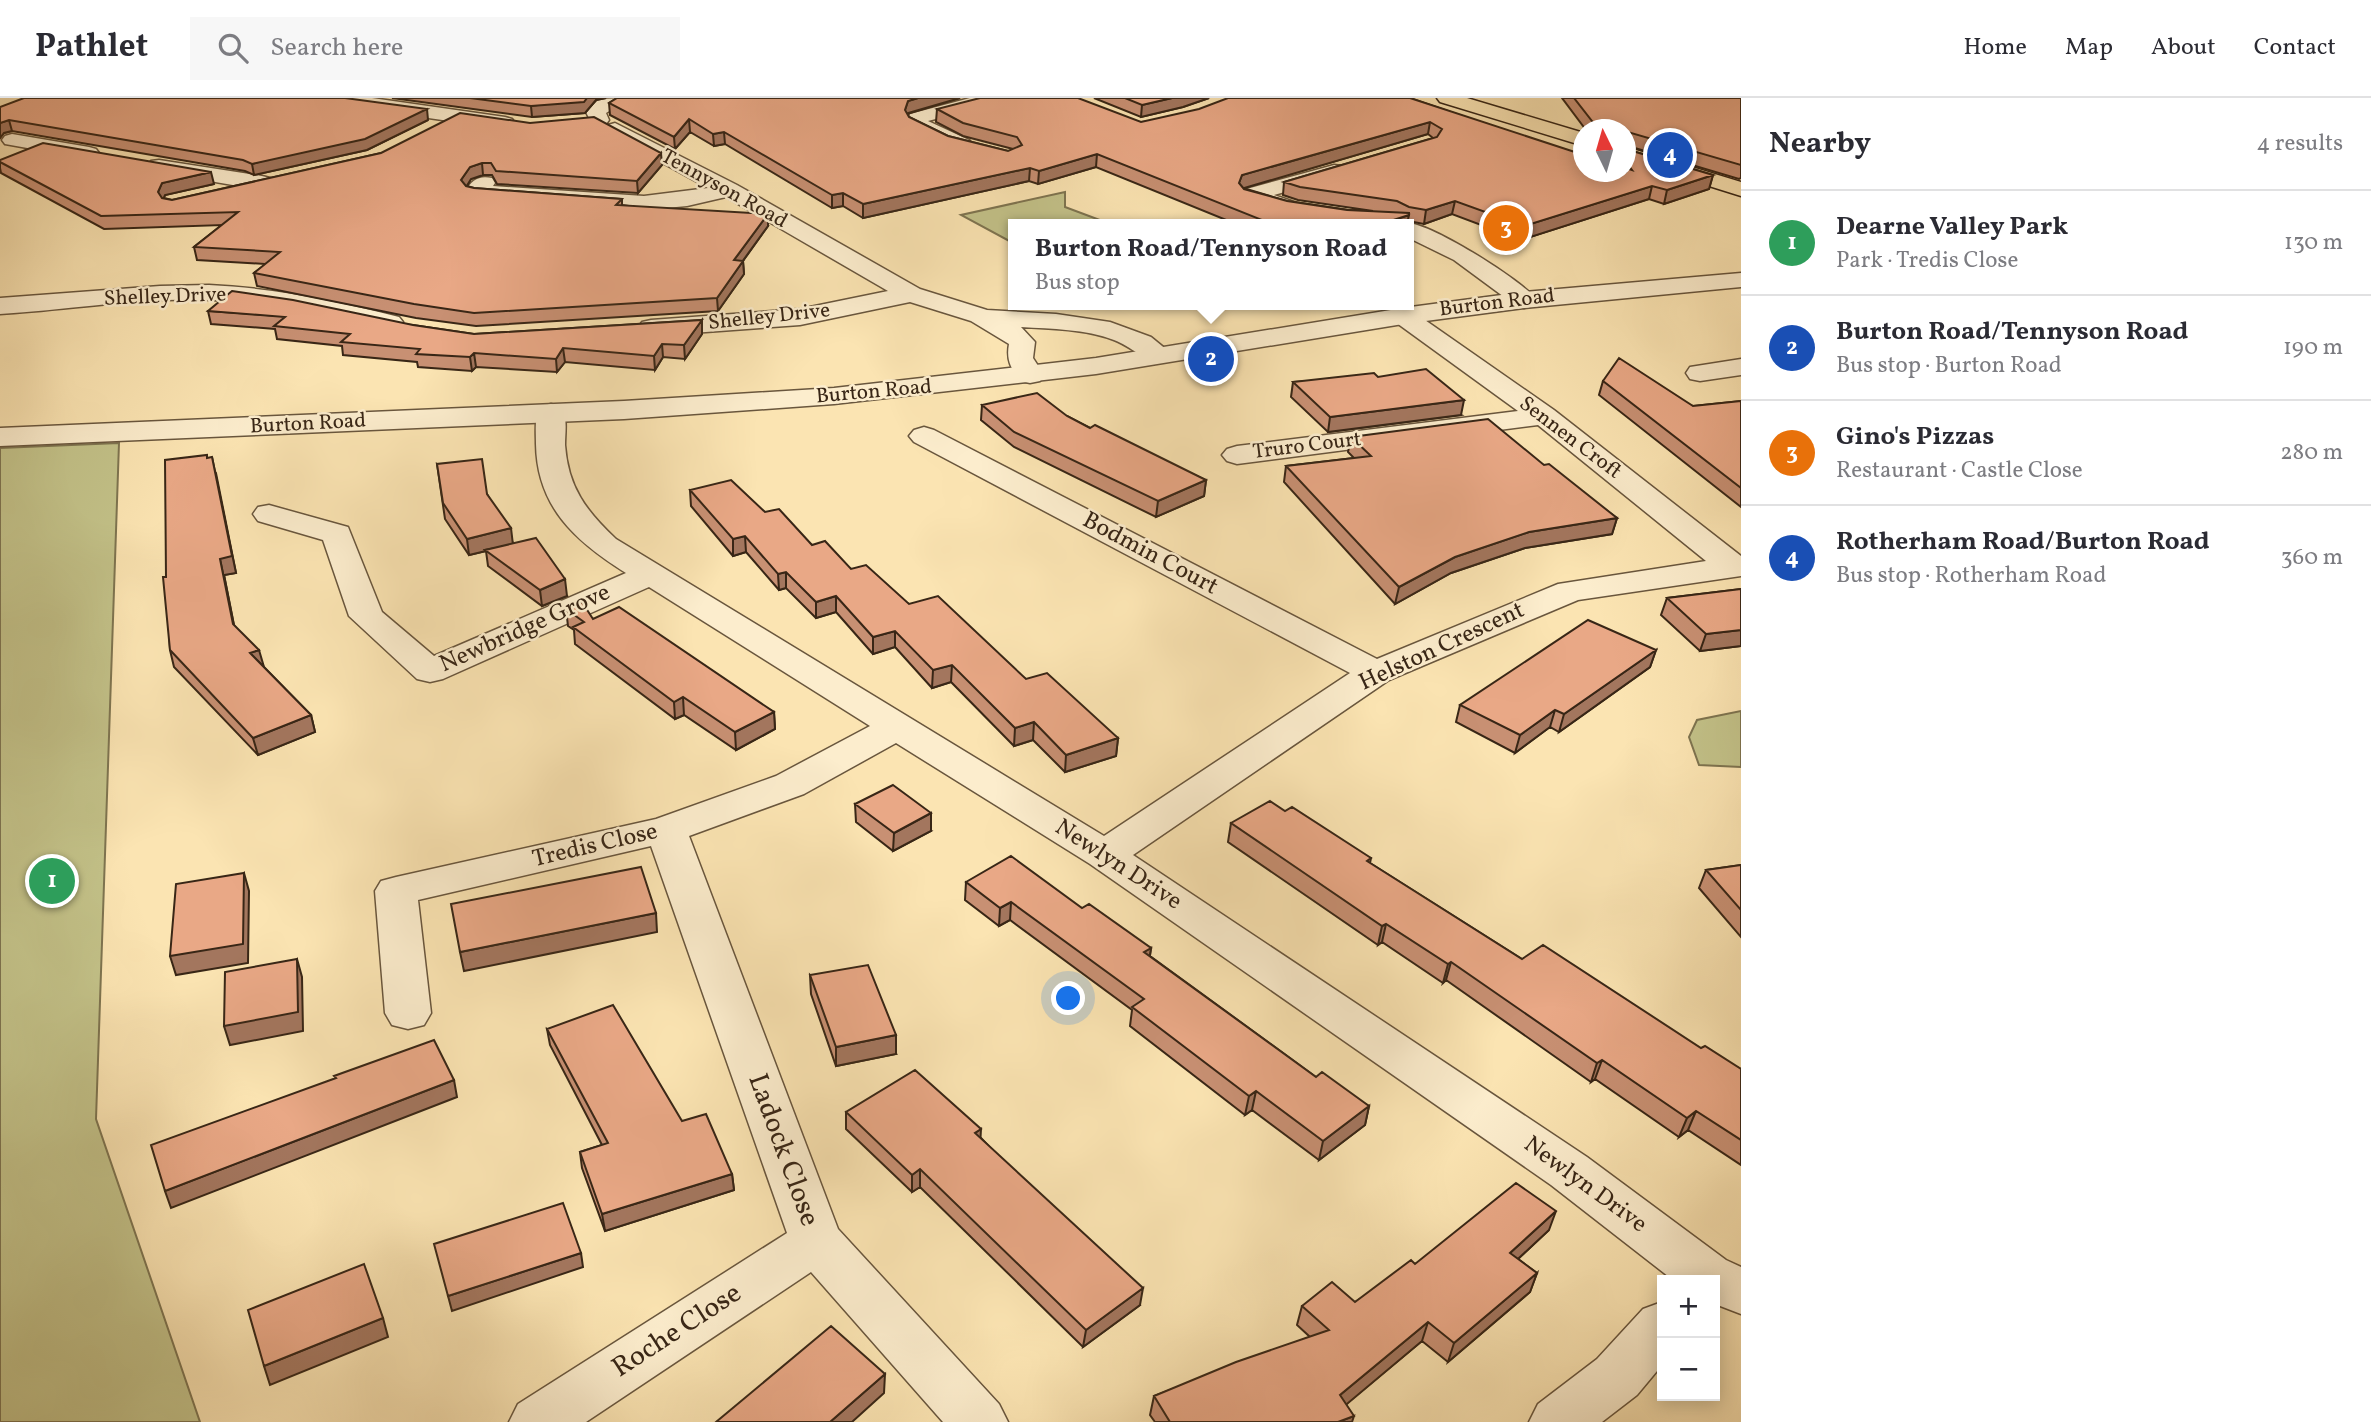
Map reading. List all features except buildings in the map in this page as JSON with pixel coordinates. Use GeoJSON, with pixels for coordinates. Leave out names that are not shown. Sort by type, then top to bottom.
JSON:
{"type":"FeatureCollection","features":[{"type":"Feature","properties":{"kind":"main road"},"geometry":{"type":"LineString","coordinates":[[1447,98],[1573,137]]}},
{"type":"Feature","properties":{"kind":"main road"},"geometry":{"type":"LineString","coordinates":[[1636,156],[1741,189]]}},
{"type":"Feature","properties":{"kind":"street"},"geometry":{"type":"LineString","coordinates":[[331,98],[367,100],[456,117],[532,127]]}},
{"type":"Feature","properties":{"kind":"street"},"geometry":{"type":"LineString","coordinates":[[575,124],[599,120],[596,112],[606,103],[621,98]]}},
{"type":"Feature","properties":{"kind":"street"},"geometry":{"type":"LineString","coordinates":[[981,149],[955,142],[925,129],[917,123],[917,118],[993,98]]}},
{"type":"Feature","properties":{"kind":"street"},"geometry":{"type":"LineString","coordinates":[[421,135],[456,117]]}},
{"type":"Feature","properties":{"kind":"street","name":"Tennyson Road"},"geometry":{"type":"LineString","coordinates":[[599,120],[729,190],[911,294],[980,316],[1011,332],[1023,342],[1020,358],[1030,375]]}},
{"type":"Feature","properties":{"kind":"street"},"geometry":{"type":"LineString","coordinates":[[12,140],[104,156]]}},
{"type":"Feature","properties":{"kind":"street"},"geometry":{"type":"LineString","coordinates":[[144,163],[262,183]]}},
{"type":"Feature","properties":{"kind":"street"},"geometry":{"type":"LineString","coordinates":[[1352,166],[1251,195],[1294,209],[1361,219]]}},
{"type":"Feature","properties":{"kind":"street"},"geometry":{"type":"LineString","coordinates":[[212,195],[287,178]]}},
{"type":"Feature","properties":{"kind":"street"},"geometry":{"type":"LineString","coordinates":[[484,183],[476,191],[644,203],[687,199],[729,190]]}},
{"type":"Feature","properties":{"kind":"street"},"geometry":{"type":"LineString","coordinates":[[1414,231],[1462,255],[1524,300]]}},
{"type":"Feature","properties":{"kind":"street","name":"Burton Road"},"geometry":{"type":"LineString","coordinates":[[0,437],[551,414],[834,396],[1030,375],[1403,316],[1524,300],[1741,280]]}},
{"type":"Feature","properties":{"kind":"street","name":"Shelley Drive"},"geometry":{"type":"LineString","coordinates":[[0,306],[144,294],[234,294],[320,305],[418,329]]}},
{"type":"Feature","properties":{"kind":"street","name":"Shelley Drive"},"geometry":{"type":"LineString","coordinates":[[622,330],[800,317],[911,294]]}},
{"type":"Feature","properties":{"kind":"street","name":"Tennyson Road"},"geometry":{"type":"LineString","coordinates":[[980,316],[1092,326],[1132,337],[1160,355]]}},
{"type":"Feature","properties":{"kind":"street","name":"Sennen Croft"},"geometry":{"type":"LineString","coordinates":[[1403,316],[1544,416],[1737,566]]}},
{"type":"Feature","properties":{"kind":"street"},"geometry":{"type":"LineString","coordinates":[[1700,373],[1741,367]]}},
{"type":"Feature","properties":{"kind":"street","name":"Newlyn Drive"},"geometry":{"type":"LineString","coordinates":[[551,414],[549,454],[563,503],[578,523],[605,547],[1105,855],[1569,1171],[1708,1275]]}},
{"type":"Feature","properties":{"kind":"street","name":"Truro Court"},"geometry":{"type":"LineString","coordinates":[[1237,455],[1544,416]]}},
{"type":"Feature","properties":{"kind":"street","name":"Bodmin Court"},"geometry":{"type":"LineString","coordinates":[[924,436],[1376,672]]}},
{"type":"Feature","properties":{"kind":"street","name":"Newbridge Grove"},"geometry":{"type":"LineString","coordinates":[[269,514],[337,534],[366,616],[430,671],[651,574]]}},
{"type":"Feature","properties":{"kind":"street","name":"Helston Crescent"},"geometry":{"type":"LineString","coordinates":[[1105,855],[1376,672],[1570,591],[1737,566]]}},
{"type":"Feature","properties":{"kind":"street","name":"Tredis Close"},"geometry":{"type":"LineString","coordinates":[[408,1013],[396,891],[666,830],[790,785],[897,727]]}},
{"type":"Feature","properties":{"kind":"street","name":"Ladock Close"},"geometry":{"type":"LineString","coordinates":[[666,830],[816,1241],[979,1422]]}},
{"type":"Feature","properties":{"kind":"street","name":"Roche Close"},"geometry":{"type":"LineString","coordinates":[[538,1422],[816,1241]]}},
{"type":"Feature","properties":{"kind":"street"},"geometry":{"type":"LineString","coordinates":[[1558,1422],[1617,1377],[1657,1332]]}},
{"type":"Feature","properties":{"kind":"shaded area"},"geometry":{"type":"Polygon","coordinates":[[[1065,192],[1065,207],[1097,219],[1008,219],[1008,240],[961,215],[1065,192]]]}},
{"type":"Feature","properties":{"kind":"shaded area"},"geometry":{"type":"Polygon","coordinates":[[[119,443],[96,1119],[200,1422],[0,1422],[0,448],[119,443]]]}},
{"type":"Feature","properties":{"kind":"shaded area"},"geometry":{"type":"Polygon","coordinates":[[[1741,711],[1741,767],[1699,765],[1689,737],[1697,720],[1741,711]]]}},
{"type":"Feature","properties":{"kind":"place","name":"Rotherham Road/Burton Road"},"geometry":{"type":"Point","coordinates":[1670,155]}},
{"type":"Feature","properties":{"kind":"place","name":"Gino's Pizzas"},"geometry":{"type":"Point","coordinates":[1506,228]}},
{"type":"Feature","properties":{"kind":"place","name":"Burton Road/Tennyson Road"},"geometry":{"type":"Point","coordinates":[1211,359]}},
{"type":"Feature","properties":{"kind":"place","name":"Dearne Valley Park"},"geometry":{"type":"Point","coordinates":[52,881]}}]}
